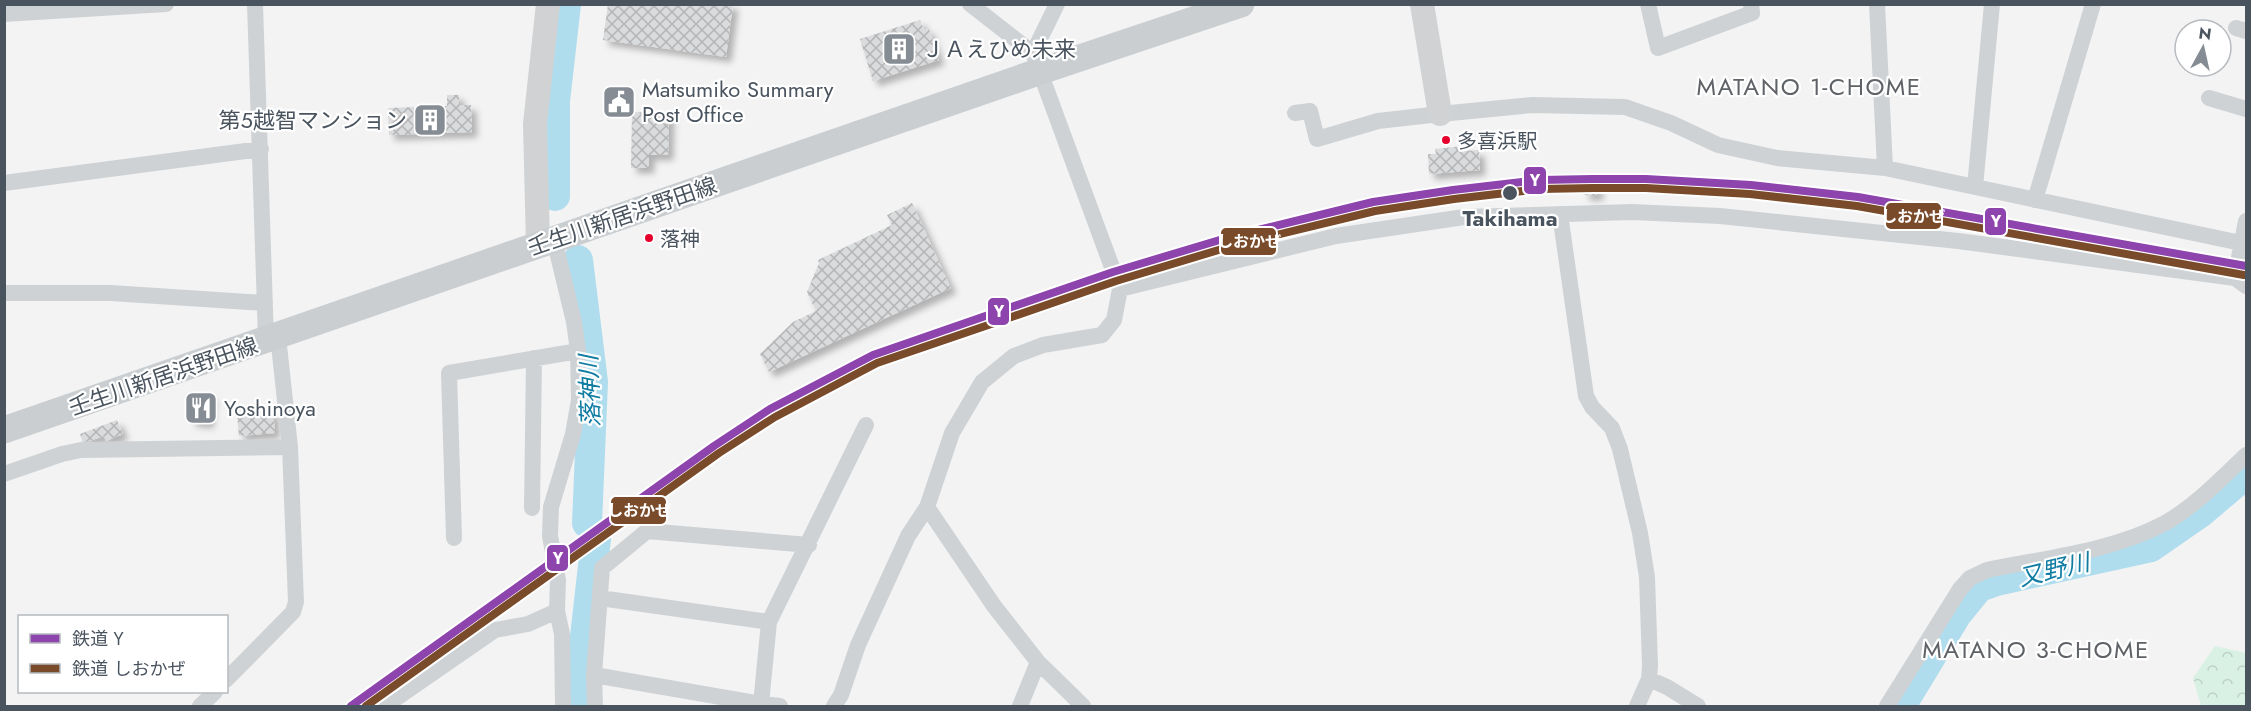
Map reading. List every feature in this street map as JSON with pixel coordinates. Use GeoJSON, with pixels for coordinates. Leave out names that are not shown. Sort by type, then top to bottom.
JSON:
{"type":"FeatureCollection","features":[{"type":"Feature","properties":{"kind":"main road","name":"壬生川新居浜野田線"},"geometry":{"type":"LineString","coordinates":[[4,430],[546,242],[1037,62],[1241,4]]}},
{"type":"Feature","properties":{"kind":"street"},"geometry":{"type":"LineString","coordinates":[[4,14],[48,8],[166,4]]}},
{"type":"Feature","properties":{"kind":"street"},"geometry":{"type":"LineString","coordinates":[[228,678],[293,612],[296,602],[290,447],[265,303],[255,4]]}},
{"type":"Feature","properties":{"kind":"street"},"geometry":{"type":"LineString","coordinates":[[548,4],[535,124],[546,242],[574,322],[578,351],[579,400],[575,423],[551,507],[550,536],[558,580],[557,611],[562,634],[563,706]]}},
{"type":"Feature","properties":{"kind":"street"},"geometry":{"type":"LineString","coordinates":[[834,706],[842,695],[858,645],[908,536],[927,507],[952,433],[982,382],[1014,356],[1043,345],[1102,335],[1114,320],[1120,289],[1037,62],[970,4]]}},
{"type":"Feature","properties":{"kind":"street"},"geometry":{"type":"LineString","coordinates":[[1037,62],[1057,4]]}},
{"type":"Feature","properties":{"kind":"street"},"geometry":{"type":"LineString","coordinates":[[1422,4],[1440,114]]}},
{"type":"Feature","properties":{"kind":"street"},"geometry":{"type":"LineString","coordinates":[[1648,4],[1658,48],[1752,13],[1751,4]]}},
{"type":"Feature","properties":{"kind":"street"},"geometry":{"type":"LineString","coordinates":[[1877,4],[1885,168]]}},
{"type":"Feature","properties":{"kind":"street"},"geometry":{"type":"LineString","coordinates":[[1975,187],[1992,4]]}},
{"type":"Feature","properties":{"kind":"street"},"geometry":{"type":"LineString","coordinates":[[2035,200],[2093,4]]}},
{"type":"Feature","properties":{"kind":"street"},"geometry":{"type":"LineString","coordinates":[[2209,98],[2247,109]]}},
{"type":"Feature","properties":{"kind":"street"},"geometry":{"type":"LineString","coordinates":[[1295,113],[1310,111],[1317,139],[1378,121],[1440,114],[1532,105],[1625,107],[1671,123],[1718,145],[1777,159],[1885,168],[2241,243]]}},
{"type":"Feature","properties":{"kind":"street"},"geometry":{"type":"LineString","coordinates":[[4,183],[261,149]]}},
{"type":"Feature","properties":{"kind":"street"},"geometry":{"type":"LineString","coordinates":[[1120,289],[1336,236],[1464,217],[1632,212],[1720,216],[1958,241],[2241,282],[2241,243],[2247,221]]}},
{"type":"Feature","properties":{"kind":"street"},"geometry":{"type":"LineString","coordinates":[[1560,214],[1586,396],[1592,407],[1612,428],[1620,449],[1640,532],[1647,577],[1650,665],[1649,679],[1637,706]]}},
{"type":"Feature","properties":{"kind":"street"},"geometry":{"type":"LineString","coordinates":[[4,293],[111,293],[265,303]]}},
{"type":"Feature","properties":{"kind":"street"},"geometry":{"type":"LineString","coordinates":[[454,538],[449,373],[578,351]]}},
{"type":"Feature","properties":{"kind":"street"},"geometry":{"type":"LineString","coordinates":[[532,507],[534,358]]}},
{"type":"Feature","properties":{"kind":"street"},"geometry":{"type":"LineString","coordinates":[[761,705],[769,622],[809,545],[866,425]]}},
{"type":"Feature","properties":{"kind":"street"},"geometry":{"type":"LineString","coordinates":[[4,474],[62,454],[81,450],[290,447]]}},
{"type":"Feature","properties":{"kind":"street"},"geometry":{"type":"LineString","coordinates":[[1887,706],[1960,589],[1970,578],[1987,570],[2107,545],[2137,536],[2166,522],[2200,498],[2247,455]]}},
{"type":"Feature","properties":{"kind":"street"},"geometry":{"type":"LineString","coordinates":[[927,507],[994,606],[1038,662],[1083,706]]}},
{"type":"Feature","properties":{"kind":"street"},"geometry":{"type":"LineString","coordinates":[[595,706],[594,675],[602,568],[647,531],[809,545]]}},
{"type":"Feature","properties":{"kind":"street"},"geometry":{"type":"LineString","coordinates":[[600,598],[769,622]]}},
{"type":"Feature","properties":{"kind":"street"},"geometry":{"type":"LineString","coordinates":[[385,706],[495,630],[528,624],[557,611]]}},
{"type":"Feature","properties":{"kind":"street"},"geometry":{"type":"LineString","coordinates":[[1020,706],[1038,662]]}},
{"type":"Feature","properties":{"kind":"street"},"geometry":{"type":"LineString","coordinates":[[594,675],[761,705],[780,706]]}},
{"type":"Feature","properties":{"kind":"street"},"geometry":{"type":"LineString","coordinates":[[1649,679],[1698,706]]}},
{"type":"Feature","properties":{"kind":"street"},"geometry":{"type":"LineString","coordinates":[[200,706],[214,693]]}},
{"type":"Feature","properties":{"kind":"green space"},"geometry":{"type":"Polygon","coordinates":[[[2215,646],[2246,653],[2246,706],[2201,706],[2193,678],[2215,646]]]}},
{"type":"Feature","properties":{"kind":"building"},"geometry":{"type":"Polygon","coordinates":[[[608,4],[733,4],[726,57],[603,40],[608,4]]]}},
{"type":"Feature","properties":{"kind":"building","name":"ＪＡえひめ未来"},"geometry":{"type":"Polygon","coordinates":[[[920,20],[924,30],[929,29],[939,60],[873,81],[860,39],[920,20]]]}},
{"type":"Feature","properties":{"kind":"building","name":"第5越智マンション"},"geometry":{"type":"Polygon","coordinates":[[[447,95],[459,95],[459,105],[471,105],[472,132],[389,135],[388,108],[447,106],[447,95]]]}},
{"type":"Feature","properties":{"kind":"building"},"geometry":{"type":"Polygon","coordinates":[[[632,112],[669,113],[668,155],[649,155],[649,168],[631,168],[632,112]]]}},
{"type":"Feature","properties":{"kind":"building"},"geometry":{"type":"Polygon","coordinates":[[[1464,146],[1465,151],[1479,150],[1480,170],[1429,174],[1428,154],[1436,154],[1435,149],[1464,146]]]}},
{"type":"Feature","properties":{"kind":"building"},"geometry":{"type":"Polygon","coordinates":[[[1584,186],[1598,186],[1598,195],[1584,195],[1584,186]]]}},
{"type":"Feature","properties":{"kind":"building"},"geometry":{"type":"Polygon","coordinates":[[[912,203],[951,288],[769,372],[760,354],[793,322],[816,311],[807,292],[819,263],[818,260],[892,225],[887,215],[912,203]]]}},
{"type":"Feature","properties":{"kind":"building","name":"Yoshinoya"},"geometry":{"type":"Polygon","coordinates":[[[194,393],[211,395],[208,423],[190,421],[194,393]]]}},
{"type":"Feature","properties":{"kind":"building"},"geometry":{"type":"Polygon","coordinates":[[[273,410],[275,433],[239,436],[237,413],[273,410]]]}},
{"type":"Feature","properties":{"kind":"building"},"geometry":{"type":"Polygon","coordinates":[[[117,420],[123,434],[106,441],[104,436],[83,443],[80,434],[117,420]]]}},
{"type":"Feature","properties":{"kind":"waterway","name":"落神川"},"geometry":{"type":"LineString","coordinates":[[555,196],[555,101],[566,4]]}},
{"type":"Feature","properties":{"kind":"waterway","name":"落神川"},"geometry":{"type":"LineString","coordinates":[[578,260],[593,382],[587,523]]}},
{"type":"Feature","properties":{"kind":"waterway","name":"又野川"},"geometry":{"type":"LineString","coordinates":[[1901,706],[1957,614],[1979,587],[1996,581],[2151,547],[2200,513],[2246,474]]}},
{"type":"Feature","properties":{"kind":"waterway","name":"落神川"},"geometry":{"type":"LineString","coordinates":[[585,706],[585,637],[596,539]]}},
{"type":"Feature","properties":{"kind":"rail line","name":"Y"},"geometry":{"type":"LineString","coordinates":[[351,706],[714,446],[770,409],[873,355],[1113,272],[1233,236],[1373,202],[1539,180],[1646,179],[1751,185],[1858,197],[2246,266]]}},
{"type":"Feature","properties":{"kind":"rail line","name":"しおかぜ"},"geometry":{"type":"LineString","coordinates":[[366,706],[719,453],[775,417],[877,363],[1116,281],[1235,245],[1375,211],[1540,189],[1646,188],[1750,194],[1857,206],[2244,275]]}},
{"type":"Feature","properties":{"kind":"place","name":"ＪＡえひめ未来"},"geometry":{"type":"Point","coordinates":[899,49]}},
{"type":"Feature","properties":{"kind":"place","name":"Matsumiko Summary Post Office"},"geometry":{"type":"Point","coordinates":[619,102]}},
{"type":"Feature","properties":{"kind":"place","name":"第5越智マンション"},"geometry":{"type":"Point","coordinates":[430,120]}},
{"type":"Feature","properties":{"kind":"place","name":"多喜浜駅"},"geometry":{"type":"Point","coordinates":[1446,140]}},
{"type":"Feature","properties":{"kind":"place","name":"Takihama"},"geometry":{"type":"Point","coordinates":[1510,193]}},
{"type":"Feature","properties":{"kind":"place","name":"落神"},"geometry":{"type":"Point","coordinates":[649,238]}},
{"type":"Feature","properties":{"kind":"place","name":"Yoshinoya"},"geometry":{"type":"Point","coordinates":[201,408]}},
{"type":"Feature","properties":{"kind":"district","name":"MATANO 1-CHOME"},"geometry":{"type":"Point","coordinates":[1809,87]}},
{"type":"Feature","properties":{"kind":"district","name":"MATANO 3-CHOME"},"geometry":{"type":"Point","coordinates":[2036,650]}}]}
